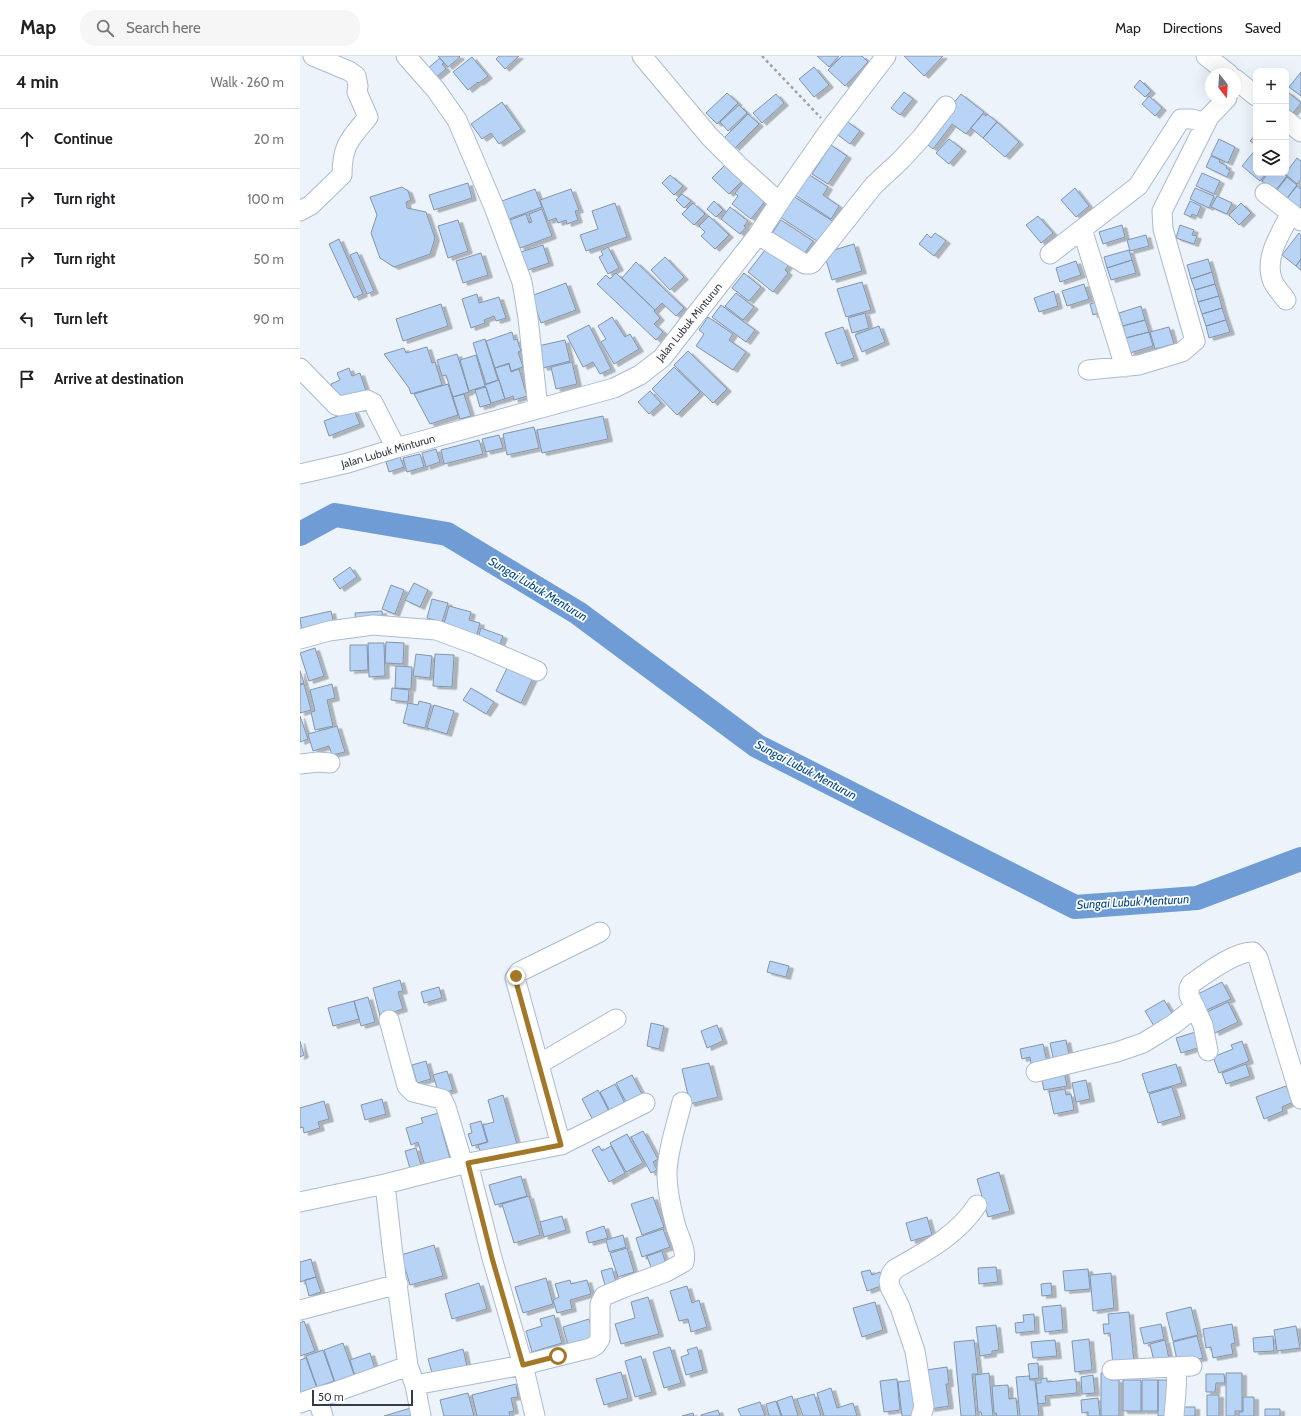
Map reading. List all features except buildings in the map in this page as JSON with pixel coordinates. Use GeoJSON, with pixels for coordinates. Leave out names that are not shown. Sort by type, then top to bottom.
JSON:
{"type":"FeatureCollection","features":[{"type":"Feature","properties":{"kind":"street"},"geometry":{"type":"LineString","coordinates":[[300,211],[312,205],[342,175],[342,160],[349,139],[368,117],[357,92],[358,86],[356,76],[349,71],[313,56]]}},
{"type":"Feature","properties":{"kind":"street"},"geometry":{"type":"LineString","coordinates":[[406,56],[436,90],[457,120],[494,207],[522,282],[528,318],[538,408]]}},
{"type":"Feature","properties":{"kind":"street"},"geometry":{"type":"LineString","coordinates":[[642,56],[710,137],[779,202]]}},
{"type":"Feature","properties":{"kind":"street","name":"Jalan Lubuk Minturun"},"geometry":{"type":"LineString","coordinates":[[300,474],[348,463],[396,448],[614,388],[640,375],[662,358],[758,235],[779,202],[831,128],[886,56]]}},
{"type":"Feature","properties":{"kind":"street"},"geometry":{"type":"LineString","coordinates":[[1206,56],[1220,68]]}},
{"type":"Feature","properties":{"kind":"street"},"geometry":{"type":"LineString","coordinates":[[1241,85],[1253,94]]}},
{"type":"Feature","properties":{"kind":"street"},"geometry":{"type":"LineString","coordinates":[[1088,370],[1139,365],[1182,352],[1195,341],[1163,229],[1162,211],[1209,117],[1221,104]]}},
{"type":"Feature","properties":{"kind":"street"},"geometry":{"type":"LineString","coordinates":[[758,235],[805,264],[812,263],[874,185],[922,138],[946,106]]}},
{"type":"Feature","properties":{"kind":"street"},"geometry":{"type":"LineString","coordinates":[[1050,254],[1138,186],[1181,119],[1192,119],[1206,123]]}},
{"type":"Feature","properties":{"kind":"street"},"geometry":{"type":"LineString","coordinates":[[1289,122],[1301,132]]}},
{"type":"Feature","properties":{"kind":"street"},"geometry":{"type":"LineString","coordinates":[[1265,194],[1296,217],[1272,249],[1270,274],[1274,283],[1286,300]]}},
{"type":"Feature","properties":{"kind":"street"},"geometry":{"type":"LineString","coordinates":[[1082,229],[1125,367]]}},
{"type":"Feature","properties":{"kind":"street"},"geometry":{"type":"LineString","coordinates":[[300,368],[336,405],[340,406],[368,400],[371,401],[396,448]]}},
{"type":"Feature","properties":{"kind":"street"},"geometry":{"type":"LineString","coordinates":[[300,639],[328,631],[373,625],[436,630],[477,645],[537,671]]}},
{"type":"Feature","properties":{"kind":"street"},"geometry":{"type":"LineString","coordinates":[[300,764],[318,762],[330,763]]}},
{"type":"Feature","properties":{"kind":"street"},"geometry":{"type":"LineString","coordinates":[[561,1145],[515,978],[517,974],[600,932]]}},
{"type":"Feature","properties":{"kind":"street"},"geometry":{"type":"LineString","coordinates":[[1208,1051],[1203,1025],[1189,995],[1190,984],[1221,963],[1247,952],[1253,952],[1258,958],[1300,1095]]}},
{"type":"Feature","properties":{"kind":"street"},"geometry":{"type":"LineString","coordinates":[[1036,1072],[1117,1052],[1143,1043],[1174,1024],[1195,1007]]}},
{"type":"Feature","properties":{"kind":"street"},"geometry":{"type":"LineString","coordinates":[[539,1064],[616,1019]]}},
{"type":"Feature","properties":{"kind":"street"},"geometry":{"type":"LineString","coordinates":[[390,1020],[407,1086],[413,1092],[442,1099],[446,1107],[466,1163],[523,1365],[535,1416]]}},
{"type":"Feature","properties":{"kind":"street"},"geometry":{"type":"LineString","coordinates":[[415,1385],[523,1365],[584,1351],[596,1345],[600,1339],[600,1304],[604,1296],[666,1272],[684,1262],[684,1253],[675,1224],[667,1174],[670,1152],[682,1102]]}},
{"type":"Feature","properties":{"kind":"street"},"geometry":{"type":"LineString","coordinates":[[300,1202],[385,1184],[466,1163],[561,1145],[644,1103]]}},
{"type":"Feature","properties":{"kind":"street"},"geometry":{"type":"LineString","coordinates":[[385,1184],[408,1366],[415,1385],[421,1416]]}},
{"type":"Feature","properties":{"kind":"street"},"geometry":{"type":"LineString","coordinates":[[921,1416],[924,1407],[915,1351],[900,1307],[890,1287],[889,1281],[891,1274],[896,1269],[939,1243],[970,1216],[977,1205]]}},
{"type":"Feature","properties":{"kind":"street"},"geometry":{"type":"LineString","coordinates":[[300,1310],[398,1284]]}},
{"type":"Feature","properties":{"kind":"street"},"geometry":{"type":"LineString","coordinates":[[323,1416],[308,1400],[408,1366]]}},
{"type":"Feature","properties":{"kind":"street"},"geometry":{"type":"LineString","coordinates":[[1112,1370],[1184,1367],[1177,1378],[1174,1416]]}},
{"type":"Feature","properties":{"kind":"path"},"geometry":{"type":"LineString","coordinates":[[762,56],[831,128]]}},
{"type":"Feature","properties":{"kind":"waterway","name":"Sungai Lubuk Menturun"},"geometry":{"type":"LineString","coordinates":[[300,534],[335,515],[447,534],[578,613],[757,746],[1075,907],[1197,898],[1301,859]]}},
{"type":"Feature","properties":{"kind":"route"},"geometry":{"type":"LineString","coordinates":[[516,976],[515,978],[561,1145],[468,1163],[492,1258],[523,1365],[558,1356]]}}]}
